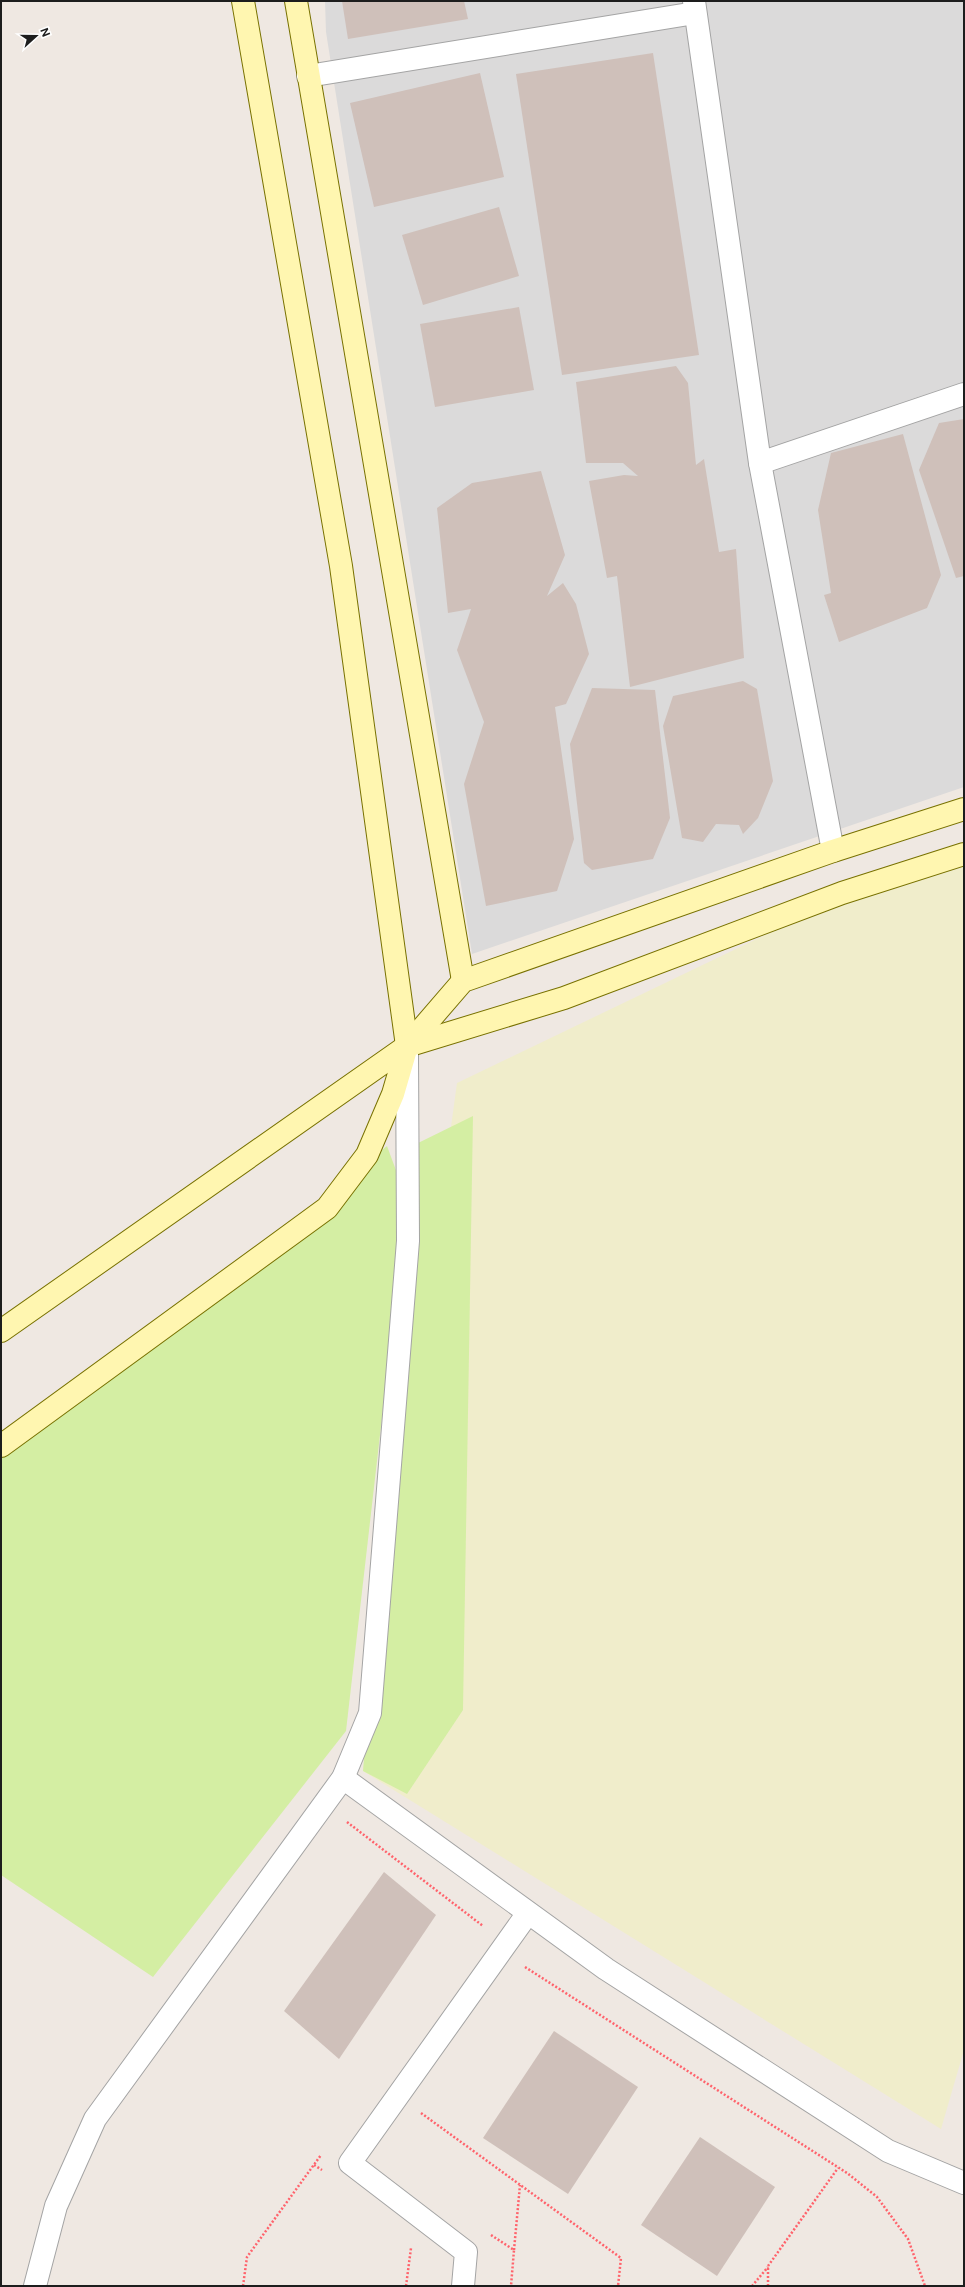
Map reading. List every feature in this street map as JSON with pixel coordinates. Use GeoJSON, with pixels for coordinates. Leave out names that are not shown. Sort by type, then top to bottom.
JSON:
{"type":"FeatureCollection","features":[{"type":"Feature","properties":{"kind":"main road"},"geometry":{"type":"LineString","coordinates":[[1,1446],[327,1208],[367,1155],[392,1094],[407,1046],[341,566],[242,1]]}},
{"type":"Feature","properties":{"kind":"main road"},"geometry":{"type":"LineString","coordinates":[[296,1],[463,981]]}},
{"type":"Feature","properties":{"kind":"main road"},"geometry":{"type":"LineString","coordinates":[[1,1331],[407,1046],[463,981],[833,851],[964,809]]}},
{"type":"Feature","properties":{"kind":"main road"},"geometry":{"type":"LineString","coordinates":[[407,1046],[564,998],[842,893],[964,854]]}},
{"type":"Feature","properties":{"kind":"street"},"geometry":{"type":"LineString","coordinates":[[308,76],[694,7],[760,463],[833,851]]}},
{"type":"Feature","properties":{"kind":"street"},"geometry":{"type":"LineString","coordinates":[[760,463],[964,394]]}},
{"type":"Feature","properties":{"kind":"street"},"geometry":{"type":"LineString","coordinates":[[35,2286],[56,2206],[94,2119],[343,1778],[370,1713],[408,1241],[407,1046]]}},
{"type":"Feature","properties":{"kind":"street"},"geometry":{"type":"LineString","coordinates":[[343,1778],[606,1969],[888,2151],[964,2183]]}},
{"type":"Feature","properties":{"kind":"street"},"geometry":{"type":"LineString","coordinates":[[463,2286],[466,2252],[350,2163],[528,1913]]}},
{"type":"Feature","properties":{"kind":"path"},"geometry":{"type":"LineString","coordinates":[[344,1820],[486,1928]]}},
{"type":"Feature","properties":{"kind":"path"},"geometry":{"type":"LineString","coordinates":[[519,1972],[523,1966],[838,2168],[877,2197],[908,2239],[925,2286]]}},
{"type":"Feature","properties":{"kind":"path"},"geometry":{"type":"LineString","coordinates":[[418,2111],[621,2258],[618,2286]]}},
{"type":"Feature","properties":{"kind":"path"},"geometry":{"type":"LineString","coordinates":[[243,2286],[247,2257],[323,2152]]}},
{"type":"Feature","properties":{"kind":"path"},"geometry":{"type":"LineString","coordinates":[[752,2286],[838,2168]]}},
{"type":"Feature","properties":{"kind":"path"},"geometry":{"type":"LineString","coordinates":[[511,2286],[520,2185]]}},
{"type":"Feature","properties":{"kind":"path"},"geometry":{"type":"LineString","coordinates":[[488,2232],[514,2250]]}},
{"type":"Feature","properties":{"kind":"path"},"geometry":{"type":"LineString","coordinates":[[768,2266],[768,2286]]}},
{"type":"Feature","properties":{"kind":"shaded area"},"geometry":{"type":"Polygon","coordinates":[[[325,1],[964,1],[964,787],[472,954],[326,32],[325,1]]]}},
{"type":"Feature","properties":{"kind":"shaded area"},"geometry":{"type":"Polygon","coordinates":[[[964,864],[964,2050],[941,2129],[363,1771],[457,1083],[821,908],[964,864]]]}},
{"type":"Feature","properties":{"kind":"green space"},"geometry":{"type":"Polygon","coordinates":[[[473,1116],[463,1710],[407,1794],[363,1771],[414,1145],[473,1116]]]}},
{"type":"Feature","properties":{"kind":"green space"},"geometry":{"type":"Polygon","coordinates":[[[387,1146],[407,1200],[346,1731],[153,1977],[1,1875],[1,1451],[387,1146]]]}},
{"type":"Feature","properties":{"kind":"building"},"geometry":{"type":"Polygon","coordinates":[[[342,1],[464,1],[468,19],[348,39],[342,1]]]}},
{"type":"Feature","properties":{"kind":"building"},"geometry":{"type":"Polygon","coordinates":[[[653,53],[699,355],[562,375],[516,74],[653,53]]]}},
{"type":"Feature","properties":{"kind":"building"},"geometry":{"type":"Polygon","coordinates":[[[480,73],[504,177],[374,207],[350,103],[480,73]]]}},
{"type":"Feature","properties":{"kind":"building"},"geometry":{"type":"Polygon","coordinates":[[[499,207],[519,276],[423,305],[402,235],[499,207]]]}},
{"type":"Feature","properties":{"kind":"building"},"geometry":{"type":"Polygon","coordinates":[[[519,307],[534,390],[435,407],[420,324],[519,307]]]}},
{"type":"Feature","properties":{"kind":"building"},"geometry":{"type":"Polygon","coordinates":[[[676,366],[688,383],[696,465],[704,459],[719,552],[736,549],[744,658],[630,687],[617,576],[607,578],[589,481],[624,475],[638,476],[623,463],[586,463],[576,382],[676,366]]]}},
{"type":"Feature","properties":{"kind":"building"},"geometry":{"type":"Polygon","coordinates":[[[964,419],[964,576],[956,578],[919,470],[939,423],[964,419]]]}},
{"type":"Feature","properties":{"kind":"building"},"geometry":{"type":"Polygon","coordinates":[[[903,434],[941,575],[927,608],[839,642],[824,595],[831,593],[818,510],[831,453],[903,434]]]}},
{"type":"Feature","properties":{"kind":"building"},"geometry":{"type":"Polygon","coordinates":[[[541,471],[565,555],[547,596],[563,583],[576,604],[589,654],[566,704],[555,707],[574,839],[557,891],[486,906],[464,784],[484,722],[457,650],[471,609],[448,613],[437,508],[472,483],[541,471]]]}},
{"type":"Feature","properties":{"kind":"building"},"geometry":{"type":"Polygon","coordinates":[[[743,681],[757,689],[773,781],[758,818],[743,834],[739,825],[716,824],[703,842],[682,838],[663,726],[673,696],[743,681]]]}},
{"type":"Feature","properties":{"kind":"building"},"geometry":{"type":"Polygon","coordinates":[[[592,688],[655,690],[670,818],[653,859],[592,870],[584,863],[570,744],[592,688]]]}},
{"type":"Feature","properties":{"kind":"building"},"geometry":{"type":"Polygon","coordinates":[[[384,1872],[436,1915],[339,2059],[284,2011],[384,1872]]]}},
{"type":"Feature","properties":{"kind":"building"},"geometry":{"type":"Polygon","coordinates":[[[554,2031],[638,2087],[568,2194],[483,2138],[554,2031]]]}},
{"type":"Feature","properties":{"kind":"building"},"geometry":{"type":"Polygon","coordinates":[[[700,2137],[775,2187],[717,2276],[641,2225],[700,2137]]]}}]}
